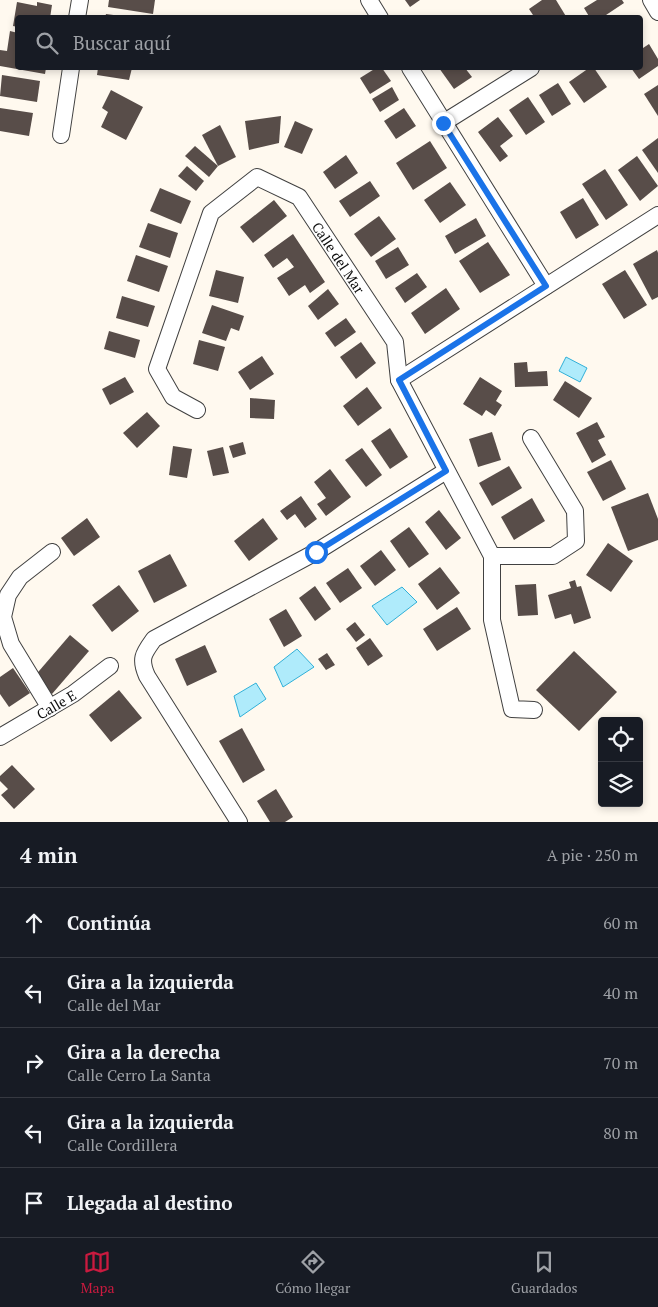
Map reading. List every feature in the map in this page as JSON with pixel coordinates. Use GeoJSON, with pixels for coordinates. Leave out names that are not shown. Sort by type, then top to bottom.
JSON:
{"type":"FeatureCollection","features":[{"type":"Feature","properties":{"kind":"street"},"geometry":{"type":"LineString","coordinates":[[78,15],[80,0]]}},
{"type":"Feature","properties":{"kind":"street"},"geometry":{"type":"LineString","coordinates":[[369,0],[378,15]]}},
{"type":"Feature","properties":{"kind":"street"},"geometry":{"type":"LineString","coordinates":[[651,0],[658,12]]}},
{"type":"Feature","properties":{"kind":"street"},"geometry":{"type":"LineString","coordinates":[[61,135],[71,70]]}},
{"type":"Feature","properties":{"kind":"street"},"geometry":{"type":"LineString","coordinates":[[411,70],[546,286]]}},
{"type":"Feature","properties":{"kind":"street"},"geometry":{"type":"LineString","coordinates":[[443,123],[528,70]]}},
{"type":"Feature","properties":{"kind":"street","name":"Calle del Mar"},"geometry":{"type":"LineString","coordinates":[[198,410],[173,397],[157,369],[211,213],[257,177],[299,197],[395,342],[399,380],[492,556],[492,620],[512,709],[534,710]]}},
{"type":"Feature","properties":{"kind":"street"},"geometry":{"type":"LineString","coordinates":[[399,380],[658,216]]}},
{"type":"Feature","properties":{"kind":"street"},"geometry":{"type":"LineString","coordinates":[[492,556],[553,556],[576,541],[575,511],[531,438]]}},
{"type":"Feature","properties":{"kind":"street"},"geometry":{"type":"LineString","coordinates":[[238,822],[147,676],[142,666],[143,654],[154,639],[316,552],[446,471]]}},
{"type":"Feature","properties":{"kind":"street"},"geometry":{"type":"LineString","coordinates":[[50,708],[11,644],[3,617],[8,595],[20,577],[52,552]]}},
{"type":"Feature","properties":{"kind":"street","name":"Calle E"},"geometry":{"type":"LineString","coordinates":[[0,737],[73,694],[110,666]]}},
{"type":"Feature","properties":{"kind":"water"},"geometry":{"type":"Polygon","coordinates":[[[566,357],[587,368],[580,382],[559,371],[566,357]]]}},
{"type":"Feature","properties":{"kind":"water"},"geometry":{"type":"Polygon","coordinates":[[[402,587],[417,602],[387,625],[372,606],[402,587]]]}},
{"type":"Feature","properties":{"kind":"water"},"geometry":{"type":"Polygon","coordinates":[[[297,649],[314,667],[283,687],[274,667],[297,649]]]}},
{"type":"Feature","properties":{"kind":"water"},"geometry":{"type":"Polygon","coordinates":[[[256,683],[266,699],[240,717],[234,696],[256,683]]]}},
{"type":"Feature","properties":{"kind":"building"},"geometry":{"type":"Polygon","coordinates":[[[109,0],[155,0],[153,14],[108,7],[109,0]]]}},
{"type":"Feature","properties":{"kind":"building"},"geometry":{"type":"Polygon","coordinates":[[[405,0],[420,0],[410,7],[405,0]]]}},
{"type":"Feature","properties":{"kind":"building"},"geometry":{"type":"Polygon","coordinates":[[[542,0],[556,0],[565,15],[533,15],[529,9],[542,0]]]}},
{"type":"Feature","properties":{"kind":"building"},"geometry":{"type":"Polygon","coordinates":[[[597,0],[622,0],[624,3],[606,15],[588,15],[584,8],[597,0]]]}},
{"type":"Feature","properties":{"kind":"building"},"geometry":{"type":"Polygon","coordinates":[[[17,2],[37,6],[37,2],[52,5],[50,15],[15,15],[15,26],[13,26],[17,2]]]}},
{"type":"Feature","properties":{"kind":"building"},"geometry":{"type":"Polygon","coordinates":[[[10,31],[15,32],[15,69],[0,66],[0,50],[7,51],[10,31]]]}},
{"type":"Feature","properties":{"kind":"building"},"geometry":{"type":"Polygon","coordinates":[[[649,44],[658,59],[658,66],[639,79],[632,70],[643,70],[643,48],[649,44]]]}},
{"type":"Feature","properties":{"kind":"building"},"geometry":{"type":"Polygon","coordinates":[[[22,70],[46,70],[45,74],[22,70]]]}},
{"type":"Feature","properties":{"kind":"building"},"geometry":{"type":"Polygon","coordinates":[[[98,70],[132,70],[129,80],[97,75],[98,70]]]}},
{"type":"Feature","properties":{"kind":"building"},"geometry":{"type":"Polygon","coordinates":[[[373,70],[383,70],[391,81],[370,94],[360,78],[373,70]]]}},
{"type":"Feature","properties":{"kind":"building"},"geometry":{"type":"Polygon","coordinates":[[[440,70],[467,70],[472,77],[454,89],[440,70]]]}},
{"type":"Feature","properties":{"kind":"building"},"geometry":{"type":"Polygon","coordinates":[[[586,70],[595,70],[607,87],[584,103],[569,82],[586,70]]]}},
{"type":"Feature","properties":{"kind":"building"},"geometry":{"type":"Polygon","coordinates":[[[2,75],[40,81],[37,102],[0,96],[2,75]]]}},
{"type":"Feature","properties":{"kind":"building"},"geometry":{"type":"Polygon","coordinates":[[[558,83],[571,104],[552,116],[539,95],[558,83]]]}},
{"type":"Feature","properties":{"kind":"building"},"geometry":{"type":"Polygon","coordinates":[[[658,85],[658,116],[644,94],[658,85]]]}},
{"type":"Feature","properties":{"kind":"building"},"geometry":{"type":"Polygon","coordinates":[[[392,87],[399,100],[380,112],[372,99],[392,87]]]}},
{"type":"Feature","properties":{"kind":"building"},"geometry":{"type":"Polygon","coordinates":[[[111,90],[143,107],[126,140],[101,127],[108,112],[102,108],[111,90]]]}},
{"type":"Feature","properties":{"kind":"building"},"geometry":{"type":"Polygon","coordinates":[[[528,97],[545,122],[526,135],[509,110],[528,97]]]}},
{"type":"Feature","properties":{"kind":"building"},"geometry":{"type":"Polygon","coordinates":[[[0,108],[33,113],[29,136],[0,131],[0,108]]]}},
{"type":"Feature","properties":{"kind":"building"},"geometry":{"type":"Polygon","coordinates":[[[404,108],[416,126],[396,139],[384,121],[404,108]]]}},
{"type":"Feature","properties":{"kind":"building"},"geometry":{"type":"Polygon","coordinates":[[[281,116],[279,143],[249,150],[245,121],[281,116]]]}},
{"type":"Feature","properties":{"kind":"building"},"geometry":{"type":"Polygon","coordinates":[[[498,117],[513,136],[500,146],[508,156],[500,162],[478,132],[498,117]]]}},
{"type":"Feature","properties":{"kind":"building"},"geometry":{"type":"Polygon","coordinates":[[[295,121],[313,129],[302,154],[284,147],[295,121]]]}},
{"type":"Feature","properties":{"kind":"building"},"geometry":{"type":"Polygon","coordinates":[[[220,125],[236,157],[218,166],[202,135],[220,125]]]}},
{"type":"Feature","properties":{"kind":"building"},"geometry":{"type":"Polygon","coordinates":[[[658,138],[658,173],[642,150],[658,138]]]}},
{"type":"Feature","properties":{"kind":"building"},"geometry":{"type":"Polygon","coordinates":[[[430,141],[447,168],[413,190],[396,163],[430,141]]]}},
{"type":"Feature","properties":{"kind":"building"},"geometry":{"type":"Polygon","coordinates":[[[195,146],[218,166],[209,177],[185,156],[195,146]]]}},
{"type":"Feature","properties":{"kind":"building"},"geometry":{"type":"Polygon","coordinates":[[[346,155],[358,173],[335,189],[323,172],[346,155]]]}},
{"type":"Feature","properties":{"kind":"building"},"geometry":{"type":"Polygon","coordinates":[[[637,156],[658,186],[640,201],[618,170],[637,156]]]}},
{"type":"Feature","properties":{"kind":"building"},"geometry":{"type":"Polygon","coordinates":[[[187,166],[204,181],[196,191],[178,176],[187,166]]]}},
{"type":"Feature","properties":{"kind":"building"},"geometry":{"type":"Polygon","coordinates":[[[605,169],[628,205],[606,220],[582,184],[605,169]]]}},
{"type":"Feature","properties":{"kind":"building"},"geometry":{"type":"Polygon","coordinates":[[[370,181],[380,196],[350,217],[339,201],[370,181]]]}},
{"type":"Feature","properties":{"kind":"building"},"geometry":{"type":"Polygon","coordinates":[[[450,182],[466,205],[440,223],[424,200],[450,182]]]}},
{"type":"Feature","properties":{"kind":"building"},"geometry":{"type":"Polygon","coordinates":[[[160,188],[191,201],[181,224],[150,211],[160,188]]]}},
{"type":"Feature","properties":{"kind":"building"},"geometry":{"type":"Polygon","coordinates":[[[583,198],[599,225],[576,239],[560,212],[583,198]]]}},
{"type":"Feature","properties":{"kind":"building"},"geometry":{"type":"Polygon","coordinates":[[[274,200],[287,216],[253,243],[240,227],[274,200]]]}},
{"type":"Feature","properties":{"kind":"building"},"geometry":{"type":"Polygon","coordinates":[[[379,216],[396,239],[371,257],[354,234],[379,216]]]}},
{"type":"Feature","properties":{"kind":"building"},"geometry":{"type":"Polygon","coordinates":[[[476,218],[486,236],[455,254],[445,236],[476,218]]]}},
{"type":"Feature","properties":{"kind":"building"},"geometry":{"type":"Polygon","coordinates":[[[148,223],[178,233],[170,258],[139,247],[148,223]]]}},
{"type":"Feature","properties":{"kind":"building"},"geometry":{"type":"Polygon","coordinates":[[[293,234],[325,282],[310,293],[305,285],[289,296],[277,278],[294,267],[287,258],[273,268],[264,255],[293,234]]]}},
{"type":"Feature","properties":{"kind":"building"},"geometry":{"type":"Polygon","coordinates":[[[488,242],[510,275],[480,293],[459,261],[488,242]]]}},
{"type":"Feature","properties":{"kind":"building"},"geometry":{"type":"Polygon","coordinates":[[[398,247],[409,265],[386,279],[375,261],[398,247]]]}},
{"type":"Feature","properties":{"kind":"building"},"geometry":{"type":"Polygon","coordinates":[[[657,250],[658,297],[652,300],[633,264],[657,250]]]}},
{"type":"Feature","properties":{"kind":"building"},"geometry":{"type":"Polygon","coordinates":[[[136,255],[168,266],[159,292],[127,281],[136,255]]]}},
{"type":"Feature","properties":{"kind":"building"},"geometry":{"type":"Polygon","coordinates":[[[216,270],[244,277],[238,303],[209,296],[216,270]]]}},
{"type":"Feature","properties":{"kind":"building"},"geometry":{"type":"Polygon","coordinates":[[[625,270],[647,305],[624,319],[602,284],[625,270]]]}},
{"type":"Feature","properties":{"kind":"building"},"geometry":{"type":"Polygon","coordinates":[[[417,273],[427,287],[405,303],[395,288],[417,273]]]}},
{"type":"Feature","properties":{"kind":"building"},"geometry":{"type":"Polygon","coordinates":[[[446,288],[460,309],[425,334],[411,313],[446,288]]]}},
{"type":"Feature","properties":{"kind":"building"},"geometry":{"type":"Polygon","coordinates":[[[328,289],[339,304],[318,320],[308,306],[328,289]]]}},
{"type":"Feature","properties":{"kind":"building"},"geometry":{"type":"Polygon","coordinates":[[[122,296],[155,306],[148,327],[116,318],[122,296]]]}},
{"type":"Feature","properties":{"kind":"building"},"geometry":{"type":"Polygon","coordinates":[[[212,305],[244,316],[239,331],[231,328],[226,341],[202,333],[212,305]]]}},
{"type":"Feature","properties":{"kind":"building"},"geometry":{"type":"Polygon","coordinates":[[[346,318],[356,332],[335,347],[325,333],[346,318]]]}},
{"type":"Feature","properties":{"kind":"building"},"geometry":{"type":"Polygon","coordinates":[[[109,331],[140,340],[135,358],[104,349],[109,331]]]}},
{"type":"Feature","properties":{"kind":"building"},"geometry":{"type":"Polygon","coordinates":[[[199,340],[225,347],[218,371],[193,364],[199,340]]]}},
{"type":"Feature","properties":{"kind":"building"},"geometry":{"type":"Polygon","coordinates":[[[361,342],[376,363],[356,379],[340,357],[361,342]]]}},
{"type":"Feature","properties":{"kind":"building"},"geometry":{"type":"Polygon","coordinates":[[[262,356],[274,374],[250,390],[238,372],[262,356]]]}},
{"type":"Feature","properties":{"kind":"building"},"geometry":{"type":"Polygon","coordinates":[[[527,362],[528,372],[547,371],[548,386],[515,387],[514,363],[527,362]]]}},
{"type":"Feature","properties":{"kind":"building"},"geometry":{"type":"Polygon","coordinates":[[[125,377],[134,392],[110,405],[102,389],[125,377]]]}},
{"type":"Feature","properties":{"kind":"building"},"geometry":{"type":"Polygon","coordinates":[[[480,377],[502,391],[496,401],[502,405],[495,416],[486,410],[482,416],[463,404],[480,377]]]}},
{"type":"Feature","properties":{"kind":"building"},"geometry":{"type":"Polygon","coordinates":[[[565,381],[592,398],[579,418],[553,400],[565,381]]]}},
{"type":"Feature","properties":{"kind":"building"},"geometry":{"type":"Polygon","coordinates":[[[367,387],[382,408],[358,426],[343,406],[367,387]]]}},
{"type":"Feature","properties":{"kind":"building"},"geometry":{"type":"Polygon","coordinates":[[[250,398],[275,400],[274,419],[250,418],[250,398]]]}},
{"type":"Feature","properties":{"kind":"building"},"geometry":{"type":"Polygon","coordinates":[[[147,412],[160,426],[137,448],[123,433],[147,412]]]}},
{"type":"Feature","properties":{"kind":"building"},"geometry":{"type":"Polygon","coordinates":[[[597,422],[605,437],[598,440],[606,455],[592,463],[576,433],[597,422]]]}},
{"type":"Feature","properties":{"kind":"building"},"geometry":{"type":"Polygon","coordinates":[[[390,428],[408,457],[390,469],[371,441],[390,428]]]}},
{"type":"Feature","properties":{"kind":"building"},"geometry":{"type":"Polygon","coordinates":[[[492,432],[501,460],[478,467],[469,439],[492,432]]]}},
{"type":"Feature","properties":{"kind":"building"},"geometry":{"type":"Polygon","coordinates":[[[243,442],[246,454],[233,458],[229,446],[243,442]]]}},
{"type":"Feature","properties":{"kind":"building"},"geometry":{"type":"Polygon","coordinates":[[[173,446],[192,449],[187,478],[169,475],[173,446]]]}},
{"type":"Feature","properties":{"kind":"building"},"geometry":{"type":"Polygon","coordinates":[[[223,447],[229,473],[213,476],[207,451],[223,447]]]}},
{"type":"Feature","properties":{"kind":"building"},"geometry":{"type":"Polygon","coordinates":[[[362,448],[382,475],[366,487],[345,460],[362,448]]]}},
{"type":"Feature","properties":{"kind":"building"},"geometry":{"type":"Polygon","coordinates":[[[611,460],[626,489],[603,501],[587,472],[611,460]]]}},
{"type":"Feature","properties":{"kind":"building"},"geometry":{"type":"Polygon","coordinates":[[[509,466],[522,488],[492,506],[479,483],[509,466]]]}},
{"type":"Feature","properties":{"kind":"building"},"geometry":{"type":"Polygon","coordinates":[[[330,469],[351,497],[326,516],[317,504],[326,498],[314,482],[330,469]]]}},
{"type":"Feature","properties":{"kind":"building"},"geometry":{"type":"Polygon","coordinates":[[[648,493],[658,519],[658,540],[628,551],[611,507],[648,493]]]}},
{"type":"Feature","properties":{"kind":"building"},"geometry":{"type":"Polygon","coordinates":[[[301,496],[317,519],[305,528],[295,514],[287,520],[280,511],[301,496]]]}},
{"type":"Feature","properties":{"kind":"building"},"geometry":{"type":"Polygon","coordinates":[[[532,498],[545,521],[514,540],[501,517],[532,498]]]}},
{"type":"Feature","properties":{"kind":"building"},"geometry":{"type":"Polygon","coordinates":[[[439,510],[461,538],[446,550],[425,522],[439,510]]]}},
{"type":"Feature","properties":{"kind":"building"},"geometry":{"type":"Polygon","coordinates":[[[87,518],[100,537],[74,556],[61,538],[87,518]]]}},
{"type":"Feature","properties":{"kind":"building"},"geometry":{"type":"Polygon","coordinates":[[[263,518],[278,539],[249,561],[234,541],[263,518]]]}},
{"type":"Feature","properties":{"kind":"building"},"geometry":{"type":"Polygon","coordinates":[[[409,527],[429,554],[409,568],[390,541],[409,527]]]}},
{"type":"Feature","properties":{"kind":"building"},"geometry":{"type":"Polygon","coordinates":[[[608,543],[633,561],[611,592],[586,575],[608,543]]]}},
{"type":"Feature","properties":{"kind":"building"},"geometry":{"type":"Polygon","coordinates":[[[381,550],[396,570],[375,586],[360,566],[381,550]]]}},
{"type":"Feature","properties":{"kind":"building"},"geometry":{"type":"Polygon","coordinates":[[[170,554],[187,586],[154,603],[138,571],[170,554]]]}},
{"type":"Feature","properties":{"kind":"building"},"geometry":{"type":"Polygon","coordinates":[[[440,567],[460,593],[437,610],[418,584],[440,567]]]}},
{"type":"Feature","properties":{"kind":"building"},"geometry":{"type":"Polygon","coordinates":[[[348,568],[362,588],[340,603],[326,583],[348,568]]]}},
{"type":"Feature","properties":{"kind":"building"},"geometry":{"type":"Polygon","coordinates":[[[575,580],[577,587],[581,586],[591,618],[574,624],[571,614],[555,619],[548,595],[571,588],[569,582],[575,580]]]}},
{"type":"Feature","properties":{"kind":"building"},"geometry":{"type":"Polygon","coordinates":[[[536,584],[538,615],[518,616],[515,585],[536,584]]]}},
{"type":"Feature","properties":{"kind":"building"},"geometry":{"type":"Polygon","coordinates":[[[119,585],[139,611],[112,632],[92,605],[119,585]]]}},
{"type":"Feature","properties":{"kind":"building"},"geometry":{"type":"Polygon","coordinates":[[[315,586],[331,609],[315,621],[299,598],[315,586]]]}},
{"type":"Feature","properties":{"kind":"building"},"geometry":{"type":"Polygon","coordinates":[[[457,607],[471,629],[437,651],[423,629],[457,607]]]}},
{"type":"Feature","properties":{"kind":"building"},"geometry":{"type":"Polygon","coordinates":[[[286,609],[302,636],[284,647],[269,619],[286,609]]]}},
{"type":"Feature","properties":{"kind":"building"},"geometry":{"type":"Polygon","coordinates":[[[355,622],[365,635],[356,642],[346,629],[355,622]]]}},
{"type":"Feature","properties":{"kind":"building"},"geometry":{"type":"Polygon","coordinates":[[[70,635],[89,651],[52,694],[33,678],[70,635]]]}},
{"type":"Feature","properties":{"kind":"building"},"geometry":{"type":"Polygon","coordinates":[[[370,638],[383,656],[368,666],[356,648],[370,638]]]}},
{"type":"Feature","properties":{"kind":"building"},"geometry":{"type":"Polygon","coordinates":[[[205,645],[217,672],[187,686],[175,659],[205,645]]]}},
{"type":"Feature","properties":{"kind":"building"},"geometry":{"type":"Polygon","coordinates":[[[574,651],[617,692],[579,731],[536,690],[574,651]]]}},
{"type":"Feature","properties":{"kind":"building"},"geometry":{"type":"Polygon","coordinates":[[[327,653],[335,665],[326,670],[318,659],[327,653]]]}},
{"type":"Feature","properties":{"kind":"building"},"geometry":{"type":"Polygon","coordinates":[[[13,668],[30,693],[9,707],[0,694],[0,677],[13,668]]]}},
{"type":"Feature","properties":{"kind":"building"},"geometry":{"type":"Polygon","coordinates":[[[119,690],[142,718],[111,742],[89,715],[119,690]]]}},
{"type":"Feature","properties":{"kind":"building"},"geometry":{"type":"Polygon","coordinates":[[[242,728],[265,770],[243,783],[219,741],[242,728]]]}},
{"type":"Feature","properties":{"kind":"building"},"geometry":{"type":"Polygon","coordinates":[[[12,765],[35,789],[14,809],[1,795],[8,789],[0,781],[0,776],[12,765]]]}},
{"type":"Feature","properties":{"kind":"building"},"geometry":{"type":"Polygon","coordinates":[[[276,789],[293,817],[285,822],[270,822],[257,801],[276,789]]]}},
{"type":"Feature","properties":{"kind":"route"},"geometry":{"type":"LineString","coordinates":[[316,552],[446,471],[399,380],[546,286],[443,123]]}}]}
